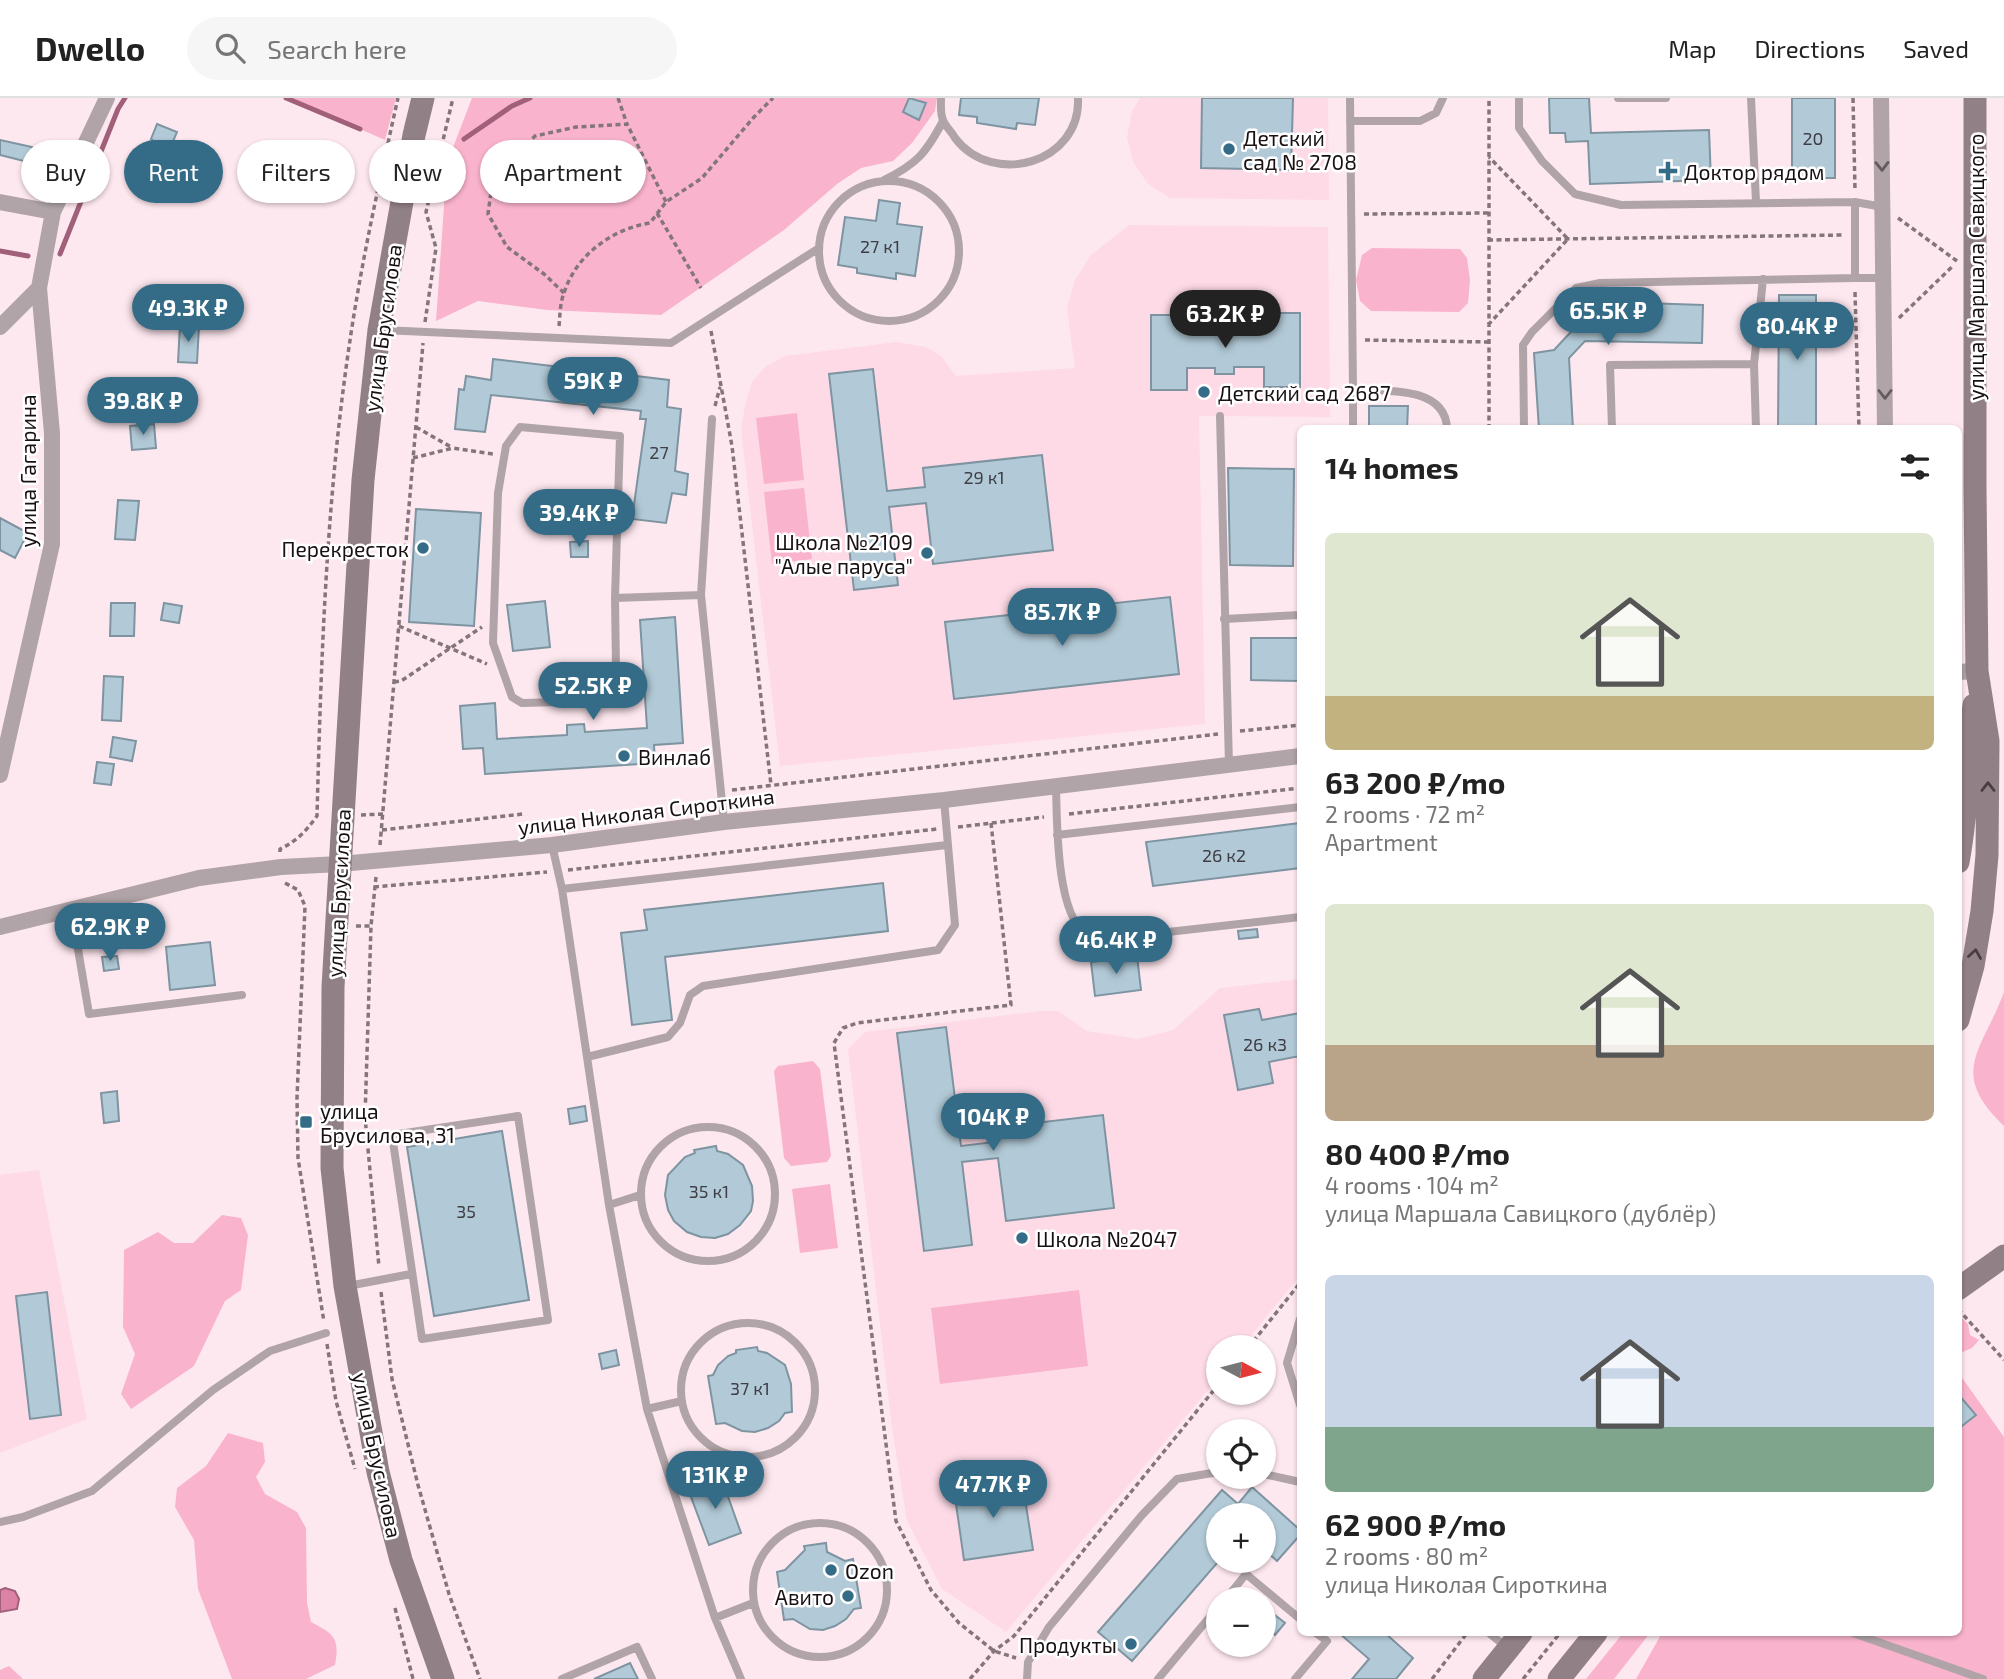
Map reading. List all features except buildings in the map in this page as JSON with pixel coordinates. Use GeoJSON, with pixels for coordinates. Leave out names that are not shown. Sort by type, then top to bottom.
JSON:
{"type":"FeatureCollection","features":[{"type":"Feature","properties":{"kind":"street","name":"улица Гагарина"},"geometry":{"type":"LineString","coordinates":[[0,775],[52,544],[52,433],[39,288],[53,212],[107,98]]}},
{"type":"Feature","properties":{"kind":"street","name":"улица Брусилова"},"geometry":{"type":"LineString","coordinates":[[423,98],[379,330],[363,480],[333,987],[332,1168],[345,1286],[378,1472],[401,1560],[443,1679]]}},
{"type":"Feature","properties":{"kind":"street"},"geometry":{"type":"LineString","coordinates":[[1881,98],[1885,425]]}},
{"type":"Feature","properties":{"kind":"street","name":"улица Маршала Савицкого"},"geometry":{"type":"LineString","coordinates":[[1962,1005],[1975,955],[1987,855],[1988,741],[1971,674],[1975,488],[1967,262],[1975,98]]}},
{"type":"Feature","properties":{"kind":"street"},"geometry":{"type":"LineString","coordinates":[[0,202],[53,212]]}},
{"type":"Feature","properties":{"kind":"street"},"geometry":{"type":"LineString","coordinates":[[0,327],[39,288]]}},
{"type":"Feature","properties":{"kind":"street"},"geometry":{"type":"LineString","coordinates":[[1962,833],[1966,804],[1971,674]]}},
{"type":"Feature","properties":{"kind":"street"},"geometry":{"type":"LineString","coordinates":[[1962,738],[1968,759]]}},
{"type":"Feature","properties":{"kind":"street","name":"улица Николая Сироткина"},"geometry":{"type":"LineString","coordinates":[[0,927],[199,877],[281,867],[552,845],[724,822],[944,800],[1297,756]]}},
{"type":"Feature","properties":{"kind":"street"},"geometry":{"type":"LineString","coordinates":[[1962,1286],[2004,1256]]}},
{"type":"Feature","properties":{"kind":"street"},"geometry":{"type":"LineString","coordinates":[[1559,1679],[1594,1636]]}},
{"type":"Feature","properties":{"kind":"street"},"geometry":{"type":"LineString","coordinates":[[1484,1679],[1515,1641]]}},
{"type":"Feature","properties":{"kind":"lane"},"geometry":{"type":"LineString","coordinates":[[884,180],[912,184],[933,196],[948,213],[958,235],[959,259],[952,282],[938,301],[919,315],[896,321],[872,319],[850,309],[833,293],[822,272],[819,248],[826,223],[840,201],[854,190],[906,169],[929,149],[943,121],[941,98]]}},
{"type":"Feature","properties":{"kind":"lane"},"geometry":{"type":"LineString","coordinates":[[943,121],[964,149],[982,160],[1003,166],[1024,164],[1044,156],[1061,143],[1072,125],[1078,98]]}},
{"type":"Feature","properties":{"kind":"lane"},"geometry":{"type":"LineString","coordinates":[[1350,98],[1353,425]]}},
{"type":"Feature","properties":{"kind":"lane"},"geometry":{"type":"LineString","coordinates":[[1350,121],[1420,121],[1436,113],[1443,98]]}},
{"type":"Feature","properties":{"kind":"lane"},"geometry":{"type":"LineString","coordinates":[[1519,98],[1519,128],[1542,161],[1575,194],[1621,205],[1855,202],[1883,207]]}},
{"type":"Feature","properties":{"kind":"lane"},"geometry":{"type":"LineString","coordinates":[[1618,98],[1666,98]]}},
{"type":"Feature","properties":{"kind":"lane"},"geometry":{"type":"LineString","coordinates":[[1751,98],[1756,202]]}},
{"type":"Feature","properties":{"kind":"lane"},"geometry":{"type":"LineString","coordinates":[[1855,202],[1855,278]]}},
{"type":"Feature","properties":{"kind":"lane"},"geometry":{"type":"LineString","coordinates":[[379,330],[671,343],[819,248]]}},
{"type":"Feature","properties":{"kind":"lane"},"geometry":{"type":"LineString","coordinates":[[1524,425],[1523,345],[1532,332],[1576,288],[1600,283],[1884,278]]}},
{"type":"Feature","properties":{"kind":"lane"},"geometry":{"type":"LineString","coordinates":[[1756,425],[1755,364],[1763,279]]}},
{"type":"Feature","properties":{"kind":"lane"},"geometry":{"type":"LineString","coordinates":[[1612,425],[1611,365],[1755,364]]}},
{"type":"Feature","properties":{"kind":"lane"},"geometry":{"type":"LineString","coordinates":[[1353,390],[1415,393],[1435,403],[1447,425]]}},
{"type":"Feature","properties":{"kind":"lane"},"geometry":{"type":"LineString","coordinates":[[1220,416],[1229,765]]}},
{"type":"Feature","properties":{"kind":"lane"},"geometry":{"type":"LineString","coordinates":[[712,419],[701,595],[724,822]]}},
{"type":"Feature","properties":{"kind":"lane"},"geometry":{"type":"LineString","coordinates":[[520,427],[620,436],[615,598],[616,669],[612,694],[596,701],[522,703],[512,697],[493,643],[498,494],[504,456],[506,446],[520,427]]}},
{"type":"Feature","properties":{"kind":"lane"},"geometry":{"type":"LineString","coordinates":[[615,598],[701,595]]}},
{"type":"Feature","properties":{"kind":"lane"},"geometry":{"type":"LineString","coordinates":[[1224,619],[1297,615]]}},
{"type":"Feature","properties":{"kind":"lane"},"geometry":{"type":"LineString","coordinates":[[1056,787],[1056,835],[1069,913],[1084,932],[1106,939],[1297,917]]}},
{"type":"Feature","properties":{"kind":"lane"},"geometry":{"type":"LineString","coordinates":[[587,1057],[668,1037],[680,1023],[690,995],[703,986],[938,950],[955,925],[944,800]]}},
{"type":"Feature","properties":{"kind":"lane"},"geometry":{"type":"LineString","coordinates":[[1056,835],[1297,807]]}},
{"type":"Feature","properties":{"kind":"lane"},"geometry":{"type":"LineString","coordinates":[[552,845],[562,889],[608,1205],[647,1409],[715,1618],[741,1679]]}},
{"type":"Feature","properties":{"kind":"lane"},"geometry":{"type":"LineString","coordinates":[[562,889],[947,845]]}},
{"type":"Feature","properties":{"kind":"lane"},"geometry":{"type":"LineString","coordinates":[[71,908],[89,1014],[242,995]]}},
{"type":"Feature","properties":{"kind":"lane"},"geometry":{"type":"LineString","coordinates":[[517,1116],[548,1320],[422,1339],[411,1274],[392,1135],[517,1116]]}},
{"type":"Feature","properties":{"kind":"lane"},"geometry":{"type":"LineString","coordinates":[[708,1126],[730,1129],[749,1140],[764,1155],[773,1175],[776,1196],[771,1219],[759,1239],[741,1253],[719,1261],[696,1261],[674,1253],[656,1238],[644,1218],[640,1195],[643,1174],[653,1154],[668,1139],[687,1129],[708,1126]]}},
{"type":"Feature","properties":{"kind":"lane"},"geometry":{"type":"LineString","coordinates":[[608,1205],[640,1195]]}},
{"type":"Feature","properties":{"kind":"lane"},"geometry":{"type":"LineString","coordinates":[[345,1286],[411,1274]]}},
{"type":"Feature","properties":{"kind":"lane"},"geometry":{"type":"LineString","coordinates":[[749,1322],[770,1326],[789,1336],[804,1352],[814,1371],[816,1393],[811,1415],[799,1435],[781,1450],[760,1457],[737,1457],[715,1449],[697,1434],[685,1415],[682,1401],[680,1392],[684,1370],[693,1351],[708,1336],[728,1326],[749,1322]]}},
{"type":"Feature","properties":{"kind":"lane"},"geometry":{"type":"LineString","coordinates":[[1297,1329],[1287,1363],[1297,1395]]}},
{"type":"Feature","properties":{"kind":"lane"},"geometry":{"type":"LineString","coordinates":[[0,1522],[23,1517],[92,1491],[213,1390],[270,1351],[326,1333]]}},
{"type":"Feature","properties":{"kind":"lane"},"geometry":{"type":"LineString","coordinates":[[647,1409],[682,1401]]}},
{"type":"Feature","properties":{"kind":"lane"},"geometry":{"type":"LineString","coordinates":[[1027,1679],[1028,1662],[1049,1627],[1142,1516],[1177,1479],[1206,1474]]}},
{"type":"Feature","properties":{"kind":"lane"},"geometry":{"type":"LineString","coordinates":[[1276,1477],[1297,1481]]}},
{"type":"Feature","properties":{"kind":"lane"},"geometry":{"type":"LineString","coordinates":[[815,1522],[838,1525],[858,1534],[875,1550],[885,1571],[888,1592],[884,1614],[873,1633],[856,1648],[836,1656],[814,1658],[793,1653],[775,1641],[761,1624],[753,1603],[753,1581],[760,1559],[774,1541],[793,1528],[815,1522]]}},
{"type":"Feature","properties":{"kind":"lane"},"geometry":{"type":"LineString","coordinates":[[1236,1587],[1246,1574],[1262,1587]]}},
{"type":"Feature","properties":{"kind":"lane"},"geometry":{"type":"LineString","coordinates":[[1276,1599],[1297,1616]]}},
{"type":"Feature","properties":{"kind":"lane"},"geometry":{"type":"LineString","coordinates":[[715,1618],[753,1603]]}},
{"type":"Feature","properties":{"kind":"lane"},"geometry":{"type":"LineString","coordinates":[[1158,1679],[1206,1621]]}},
{"type":"Feature","properties":{"kind":"lane"},"geometry":{"type":"LineString","coordinates":[[1295,1679],[1326,1641],[1320,1636]]}},
{"type":"Feature","properties":{"kind":"lane"},"geometry":{"type":"LineString","coordinates":[[1861,1636],[1983,1679]]}},
{"type":"Feature","properties":{"kind":"lane"},"geometry":{"type":"LineString","coordinates":[[562,1679],[637,1647],[652,1679]]}},
{"type":"Feature","properties":{"kind":"path"},"geometry":{"type":"LineString","coordinates":[[453,98],[426,212],[436,248],[424,332],[382,830],[374,887],[365,1117],[392,1379],[449,1594],[480,1679]]}},
{"type":"Feature","properties":{"kind":"path"},"geometry":{"type":"LineString","coordinates":[[618,98],[627,124],[666,202]]}},
{"type":"Feature","properties":{"kind":"path"},"geometry":{"type":"LineString","coordinates":[[557,338],[564,293],[578,266],[591,250],[615,234],[650,223],[666,202],[702,177],[773,98]]}},
{"type":"Feature","properties":{"kind":"path"},"geometry":{"type":"LineString","coordinates":[[1489,98],[1489,425]]}},
{"type":"Feature","properties":{"kind":"path"},"geometry":{"type":"LineString","coordinates":[[1853,98],[1855,202]]}},
{"type":"Feature","properties":{"kind":"path"},"geometry":{"type":"LineString","coordinates":[[564,293],[544,274],[507,247],[488,214],[493,177],[535,136],[576,127],[627,124]]}},
{"type":"Feature","properties":{"kind":"path"},"geometry":{"type":"LineString","coordinates":[[1489,157],[1568,239]]}},
{"type":"Feature","properties":{"kind":"path"},"geometry":{"type":"LineString","coordinates":[[1883,207],[1967,262],[1885,332]]}},
{"type":"Feature","properties":{"kind":"path"},"geometry":{"type":"LineString","coordinates":[[657,213],[701,288]]}},
{"type":"Feature","properties":{"kind":"path"},"geometry":{"type":"LineString","coordinates":[[1351,214],[1488,213]]}},
{"type":"Feature","properties":{"kind":"path"},"geometry":{"type":"LineString","coordinates":[[1488,240],[1855,235]]}},
{"type":"Feature","properties":{"kind":"path"},"geometry":{"type":"LineString","coordinates":[[1489,325],[1568,239]]}},
{"type":"Feature","properties":{"kind":"path"},"geometry":{"type":"LineString","coordinates":[[1855,292],[1859,425]]}},
{"type":"Feature","properties":{"kind":"path"},"geometry":{"type":"LineString","coordinates":[[709,319],[732,446],[771,786]]}},
{"type":"Feature","properties":{"kind":"path"},"geometry":{"type":"LineString","coordinates":[[1353,340],[1489,342]]}},
{"type":"Feature","properties":{"kind":"path"},"geometry":{"type":"LineString","coordinates":[[712,419],[721,383]]}},
{"type":"Feature","properties":{"kind":"path"},"geometry":{"type":"LineString","coordinates":[[416,427],[453,448],[504,456]]}},
{"type":"Feature","properties":{"kind":"path"},"geometry":{"type":"LineString","coordinates":[[413,458],[453,448]]}},
{"type":"Feature","properties":{"kind":"path"},"geometry":{"type":"LineString","coordinates":[[394,682],[401,681],[493,621]]}},
{"type":"Feature","properties":{"kind":"path"},"geometry":{"type":"LineString","coordinates":[[399,626],[502,670]]}},
{"type":"Feature","properties":{"kind":"path"},"geometry":{"type":"LineString","coordinates":[[721,791],[1297,724]]}},
{"type":"Feature","properties":{"kind":"path"},"geometry":{"type":"LineString","coordinates":[[374,887],[558,871],[1297,788]]}},
{"type":"Feature","properties":{"kind":"path"},"geometry":{"type":"LineString","coordinates":[[382,830],[523,814]]}},
{"type":"Feature","properties":{"kind":"path"},"geometry":{"type":"LineString","coordinates":[[992,823],[1010,1005],[857,1023],[843,1028],[834,1043],[896,1521],[930,1590],[959,1623],[995,1651],[1028,1662]]}},
{"type":"Feature","properties":{"kind":"path"},"geometry":{"type":"LineString","coordinates":[[1258,1335],[1297,1287]]}},
{"type":"Feature","properties":{"kind":"path"},"geometry":{"type":"LineString","coordinates":[[1962,1313],[2004,1360]]}},
{"type":"Feature","properties":{"kind":"path"},"geometry":{"type":"LineString","coordinates":[[970,1679],[995,1651],[1014,1636],[1206,1400]]}},
{"type":"Feature","properties":{"kind":"path"},"geometry":{"type":"LineString","coordinates":[[1432,1679],[1465,1636]]}},
{"type":"Feature","properties":{"kind":"path"},"geometry":{"type":"LineString","coordinates":[[1523,1679],[1558,1636]]}},
{"type":"Feature","properties":{"kind":"shaded area"},"geometry":{"type":"Polygon","coordinates":[[[289,98],[396,98],[385,140],[289,98]]]}},
{"type":"Feature","properties":{"kind":"shaded area"},"geometry":{"type":"Polygon","coordinates":[[[472,98],[937,98],[935,111],[912,143],[893,161],[861,168],[837,184],[784,230],[661,315],[547,310],[478,301],[436,321],[444,203],[466,203],[466,140],[456,140],[472,98]]]}},
{"type":"Feature","properties":{"kind":"shaded area","name":"Детский сад № 2708"},"geometry":{"type":"Polygon","coordinates":[[[1140,98],[1328,98],[1329,200],[1170,198],[1148,184],[1133,162],[1127,137],[1132,111],[1140,98]]]}},
{"type":"Feature","properties":{"kind":"shaded area","name":"Школа №2109 \"Алые паруса\""},"geometry":{"type":"Polygon","coordinates":[[[1129,225],[1328,227],[1330,417],[1199,416],[1205,724],[780,766],[741,430],[752,382],[765,367],[785,356],[896,342],[926,347],[941,356],[956,376],[1075,368],[1067,308],[1075,280],[1091,255],[1129,225]]]}},
{"type":"Feature","properties":{"kind":"shaded area"},"geometry":{"type":"Polygon","coordinates":[[[1372,248],[1460,249],[1467,258],[1470,280],[1468,303],[1459,312],[1371,311],[1360,301],[1356,280],[1362,255],[1372,248]]]}},
{"type":"Feature","properties":{"kind":"shaded area"},"geometry":{"type":"Polygon","coordinates":[[[797,413],[804,480],[764,484],[756,418],[797,413]]]}},
{"type":"Feature","properties":{"kind":"shaded area"},"geometry":{"type":"Polygon","coordinates":[[[804,488],[812,559],[772,564],[764,492],[804,488]]]}},
{"type":"Feature","properties":{"kind":"shaded area","name":"Школа №2047"},"geometry":{"type":"Polygon","coordinates":[[[1297,979],[1297,1279],[1252,1335],[1206,1335],[1206,1392],[1006,1632],[942,1589],[907,1521],[892,1428],[848,1049],[865,1032],[1040,1011],[1058,1011],[1087,1031],[1138,1039],[1173,1030],[1220,988],[1297,979]]]}},
{"type":"Feature","properties":{"kind":"shaded area"},"geometry":{"type":"Polygon","coordinates":[[[2004,992],[2004,1126],[1987,1107],[1977,1090],[1973,1075],[1980,1046],[2004,992]]]}},
{"type":"Feature","properties":{"kind":"shaded area"},"geometry":{"type":"Polygon","coordinates":[[[813,1061],[820,1069],[831,1156],[827,1162],[791,1166],[784,1158],[774,1071],[778,1066],[813,1061]]]}},
{"type":"Feature","properties":{"kind":"shaded area"},"geometry":{"type":"Polygon","coordinates":[[[39,1170],[87,1419],[0,1453],[0,1175],[39,1170]]]}},
{"type":"Feature","properties":{"kind":"shaded area"},"geometry":{"type":"Polygon","coordinates":[[[830,1184],[838,1248],[800,1253],[792,1189],[830,1184]]]}},
{"type":"Feature","properties":{"kind":"shaded area"},"geometry":{"type":"Polygon","coordinates":[[[222,1215],[241,1218],[248,1235],[241,1290],[225,1301],[194,1366],[131,1409],[121,1394],[135,1354],[123,1327],[124,1250],[158,1232],[174,1243],[193,1243],[222,1215]]]}},
{"type":"Feature","properties":{"kind":"shaded area"},"geometry":{"type":"Polygon","coordinates":[[[1079,1290],[1088,1366],[940,1384],[931,1308],[1079,1290]]]}},
{"type":"Feature","properties":{"kind":"shaded area"},"geometry":{"type":"Polygon","coordinates":[[[1962,1318],[1968,1324],[1970,1335],[1979,1340],[1972,1348],[1962,1352],[1962,1318]]]}},
{"type":"Feature","properties":{"kind":"shaded area"},"geometry":{"type":"Polygon","coordinates":[[[1962,1378],[2004,1437],[2004,1679],[1636,1679],[1660,1636],[1962,1636],[1962,1378]]]}},
{"type":"Feature","properties":{"kind":"shaded area"},"geometry":{"type":"Polygon","coordinates":[[[228,1433],[263,1443],[265,1462],[256,1477],[265,1494],[297,1512],[306,1528],[307,1603],[311,1622],[334,1638],[337,1649],[335,1665],[306,1679],[232,1679],[198,1589],[194,1540],[175,1507],[177,1488],[206,1466],[228,1433]]]}},
{"type":"Feature","properties":{"kind":"shaded area"},"geometry":{"type":"Polygon","coordinates":[[[5,1588],[15,1591],[19,1599],[17,1609],[0,1612],[0,1590],[5,1588]]]}},
{"type":"Feature","properties":{"kind":"shaded area"},"geometry":{"type":"Polygon","coordinates":[[[1621,1636],[1648,1636],[1614,1679],[1586,1679],[1621,1636]]]}},
{"type":"Feature","properties":{"kind":"shaded area"},"geometry":{"type":"Polygon","coordinates":[[[9,1666],[22,1679],[0,1679],[0,1670],[9,1666]]]}},
{"type":"Feature","properties":{"kind":"waterway"},"geometry":{"type":"LineString","coordinates":[[60,254],[118,109],[125,98]]}},
{"type":"Feature","properties":{"kind":"waterway"},"geometry":{"type":"LineString","coordinates":[[286,98],[360,129]]}},
{"type":"Feature","properties":{"kind":"waterway"},"geometry":{"type":"LineString","coordinates":[[464,139],[512,106],[530,98]]}},
{"type":"Feature","properties":{"kind":"waterway"},"geometry":{"type":"LineString","coordinates":[[0,251],[28,256]]}},
{"type":"Feature","properties":{"kind":"place","name":"Детский сад № 2708"},"geometry":{"type":"Point","coordinates":[1229,149]}},
{"type":"Feature","properties":{"kind":"place","name":"Доктор рядом"},"geometry":{"type":"Point","coordinates":[1668,171]}},
{"type":"Feature","properties":{"kind":"place","name":"Детский сад 2687"},"geometry":{"type":"Point","coordinates":[1204,392]}},
{"type":"Feature","properties":{"kind":"place","name":"Перекресток"},"geometry":{"type":"Point","coordinates":[423,548]}},
{"type":"Feature","properties":{"kind":"place","name":"Школа №2109 \"Алые паруса\""},"geometry":{"type":"Point","coordinates":[927,553]}},
{"type":"Feature","properties":{"kind":"place","name":"Винлаб"},"geometry":{"type":"Point","coordinates":[624,756]}},
{"type":"Feature","properties":{"kind":"place","name":"улица Брусилова, 31"},"geometry":{"type":"Point","coordinates":[306,1122]}},
{"type":"Feature","properties":{"kind":"place","name":"Школа №2047"},"geometry":{"type":"Point","coordinates":[1022,1238]}},
{"type":"Feature","properties":{"kind":"place","name":"Ozon"},"geometry":{"type":"Point","coordinates":[831,1570]}},
{"type":"Feature","properties":{"kind":"place","name":"Авито"},"geometry":{"type":"Point","coordinates":[848,1596]}},
{"type":"Feature","properties":{"kind":"place","name":"Продукты"},"geometry":{"type":"Point","coordinates":[1131,1644]}}]}
